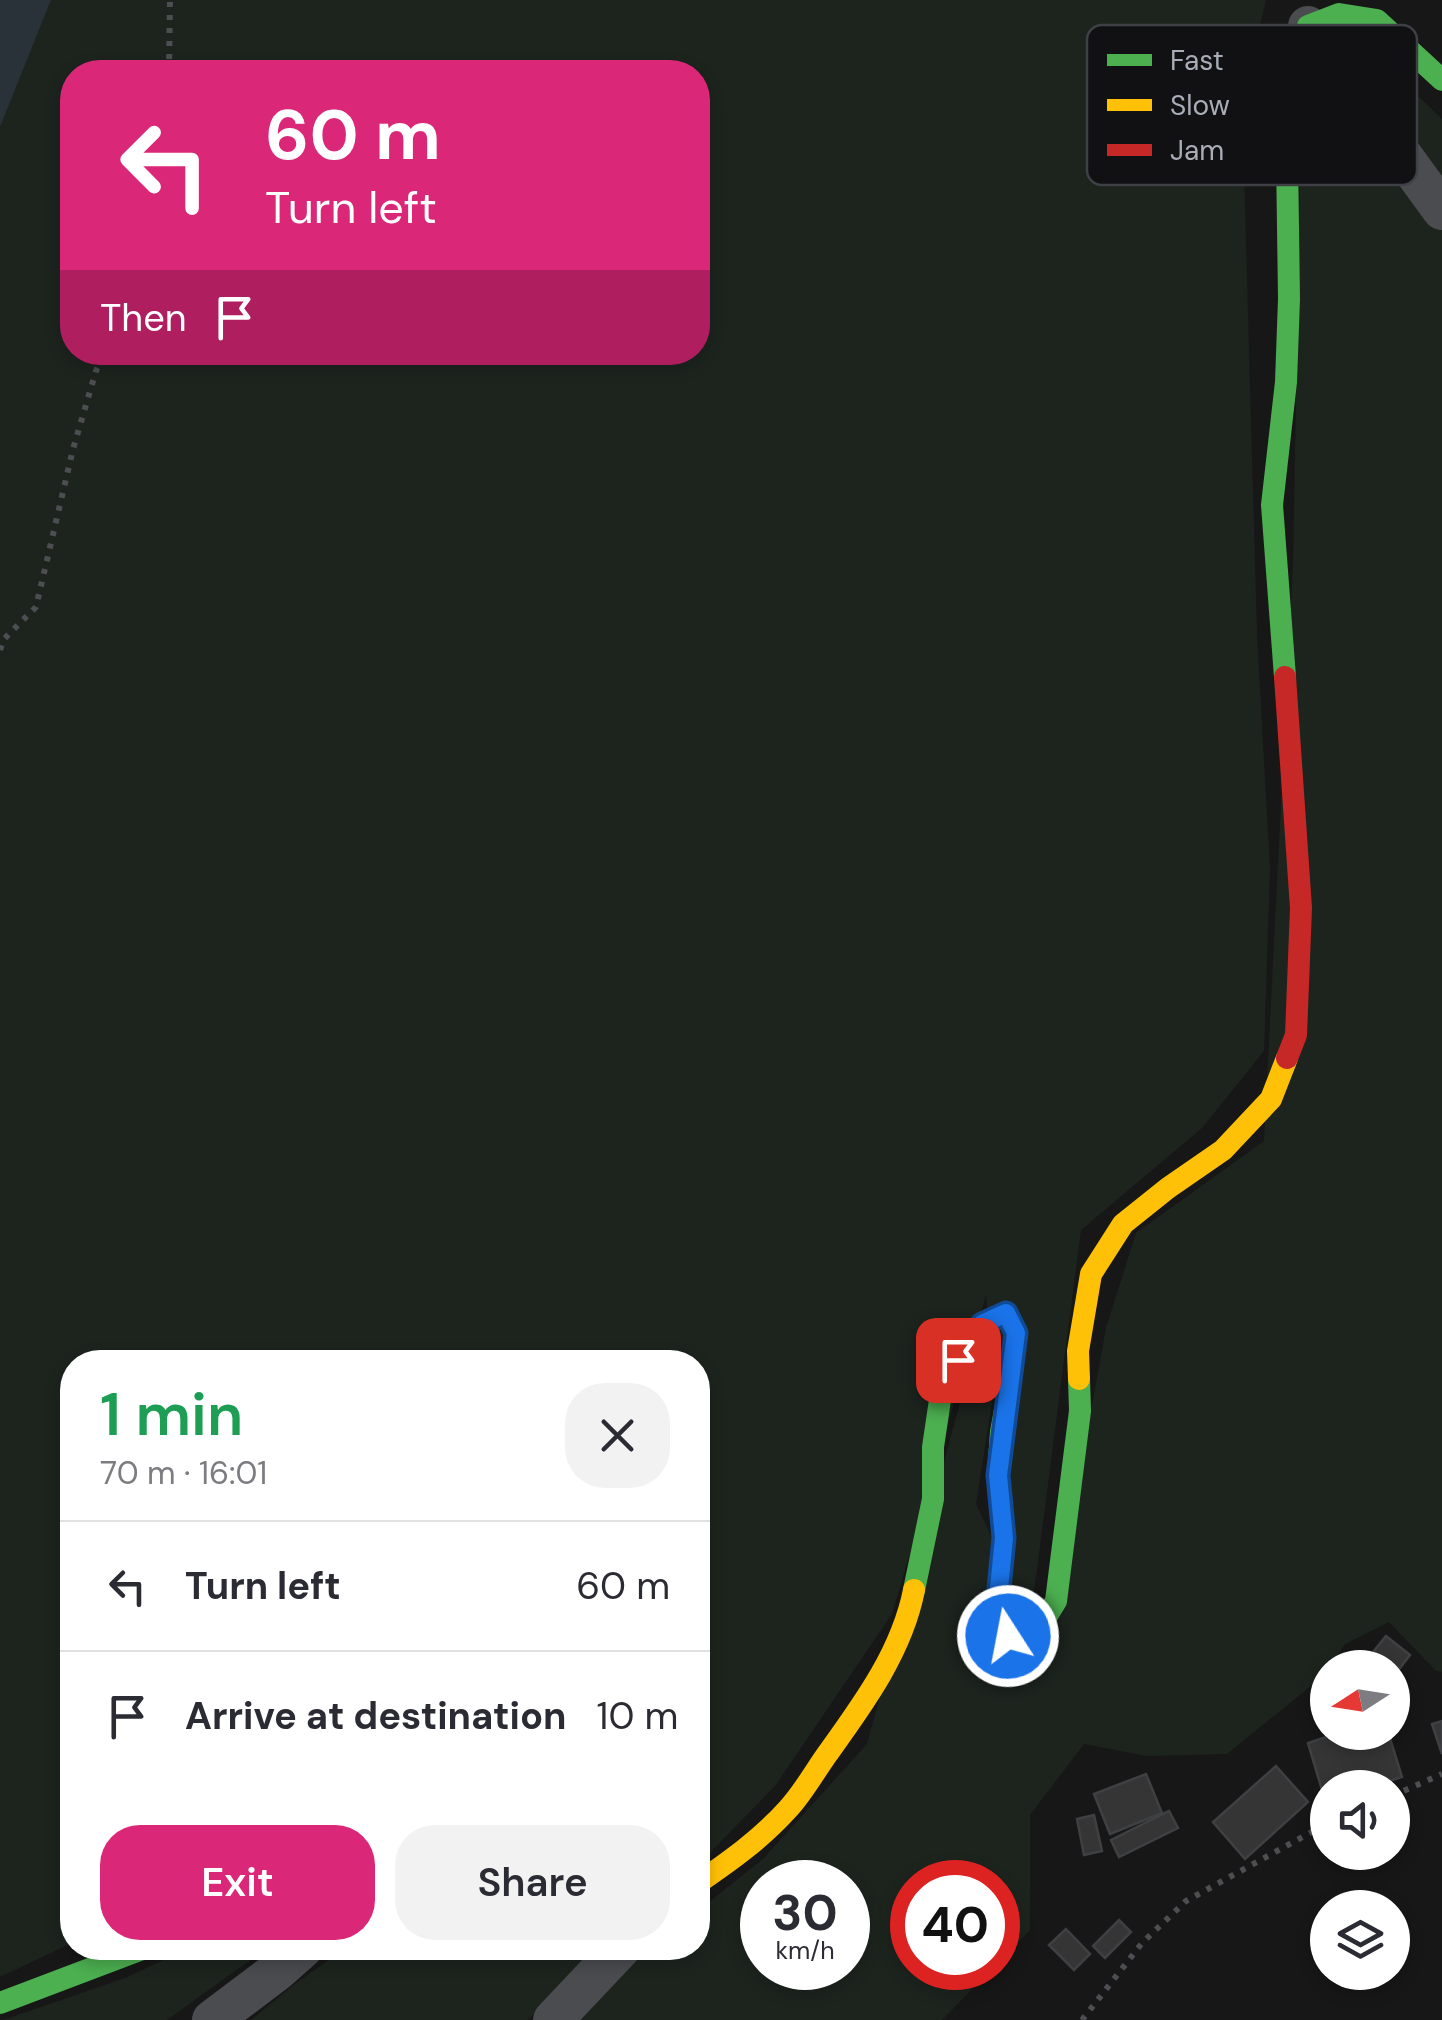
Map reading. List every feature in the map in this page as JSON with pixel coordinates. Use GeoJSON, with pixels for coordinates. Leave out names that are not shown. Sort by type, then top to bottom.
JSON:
{"type":"FeatureCollection","features":[{"type":"Feature","properties":{"kind":"street"},"geometry":{"type":"LineString","coordinates":[[1311,25],[1339,14],[1377,20],[1382,25]]}},
{"type":"Feature","properties":{"kind":"street"},"geometry":{"type":"LineString","coordinates":[[1417,57],[1442,80]]}},
{"type":"Feature","properties":{"kind":"street"},"geometry":{"type":"LineString","coordinates":[[1417,176],[1442,210]]}},
{"type":"Feature","properties":{"kind":"street"},"geometry":{"type":"LineString","coordinates":[[710,1876],[742,1853],[789,1808],[894,1651],[910,1612],[928,1528],[940,1400],[958,1360],[982,1324],[1006,1313],[1016,1333],[998,1475],[1004,1538],[998,1598],[1008,1636],[1038,1632],[1056,1601],[1080,1411],[1078,1351],[1091,1274],[1123,1224],[1223,1150],[1271,1100],[1296,1035],[1301,908],[1272,505],[1287,365],[1288,185]]}},
{"type":"Feature","properties":{"kind":"street"},"geometry":{"type":"LineString","coordinates":[[0,2003],[113,1960]]}},
{"type":"Feature","properties":{"kind":"street"},"geometry":{"type":"LineString","coordinates":[[212,2020],[289,1960]]}},
{"type":"Feature","properties":{"kind":"street"},"geometry":{"type":"LineString","coordinates":[[553,2020],[610,1960]]}},
{"type":"Feature","properties":{"kind":"path"},"geometry":{"type":"LineString","coordinates":[[169,60],[170,0]]}},
{"type":"Feature","properties":{"kind":"path"},"geometry":{"type":"LineString","coordinates":[[0,650],[4,639],[36,607],[73,449],[99,365]]}},
{"type":"Feature","properties":{"kind":"path"},"geometry":{"type":"LineString","coordinates":[[1410,1788],[1442,1774]]}},
{"type":"Feature","properties":{"kind":"path"},"geometry":{"type":"LineString","coordinates":[[1082,2020],[1142,1943],[1186,1901],[1310,1833]]}},
{"type":"Feature","properties":{"kind":"shaded area"},"geometry":{"type":"Polygon","coordinates":[[[0,0],[51,0],[0,127],[0,0]]]}},
{"type":"Feature","properties":{"kind":"shaded area"},"geometry":{"type":"Polygon","coordinates":[[[51,0],[1266,0],[1260,25],[1087,25],[1087,185],[1244,185],[1257,635],[1270,868],[1264,1051],[1202,1128],[1081,1230],[1031,1615],[1014,1609],[986,1295],[892,1614],[775,1786],[710,1853],[710,1350],[60,1350],[60,1949],[0,1977],[0,127],[51,0]]]}},
{"type":"Feature","properties":{"kind":"shaded area"},"geometry":{"type":"Polygon","coordinates":[[[1417,95],[1442,119],[1442,1672],[1436,1671],[1389,1622],[1345,1644],[1341,1650],[1310,1650],[1310,1687],[1227,1754],[1147,1756],[1084,1744],[1030,1815],[1030,1930],[1020,1940],[1020,1860],[890,1860],[890,1990],[971,1990],[942,2020],[574,2020],[636,1960],[710,1960],[710,1901],[740,1877],[740,1990],[870,1990],[870,1860],[762,1860],[867,1744],[963,1392],[998,1364],[976,1504],[1047,1654],[1106,1328],[1136,1233],[1264,1141],[1293,567],[1300,185],[1417,185],[1417,95]]]}},
{"type":"Feature","properties":{"kind":"shaded area"},"geometry":{"type":"Polygon","coordinates":[[[163,1960],[250,1960],[167,2020],[3,2020],[125,1978],[163,1960]]]}},
{"type":"Feature","properties":{"kind":"shaded area"},"geometry":{"type":"Polygon","coordinates":[[[329,1960],[585,1960],[528,2020],[251,2020],[329,1960]]]}},
{"type":"Feature","properties":{"kind":"building"},"geometry":{"type":"Polygon","coordinates":[[[1386,1636],[1404,1650],[1375,1650],[1386,1636]]]}},
{"type":"Feature","properties":{"kind":"building"},"geometry":{"type":"Polygon","coordinates":[[[1442,1721],[1442,1754],[1432,1724],[1442,1721]]]}},
{"type":"Feature","properties":{"kind":"building"},"geometry":{"type":"Polygon","coordinates":[[[1310,1750],[1394,1750],[1400,1770],[1316,1770],[1310,1750]]]}},
{"type":"Feature","properties":{"kind":"building"},"geometry":{"type":"Polygon","coordinates":[[[1276,1766],[1308,1802],[1245,1859],[1213,1822],[1276,1766]]]}},
{"type":"Feature","properties":{"kind":"building"},"geometry":{"type":"Polygon","coordinates":[[[1146,1774],[1162,1813],[1110,1834],[1094,1794],[1146,1774]]]}},
{"type":"Feature","properties":{"kind":"building"},"geometry":{"type":"Polygon","coordinates":[[[1169,1811],[1178,1828],[1119,1857],[1111,1840],[1169,1811]]]}},
{"type":"Feature","properties":{"kind":"building"},"geometry":{"type":"Polygon","coordinates":[[[1094,1815],[1102,1851],[1084,1855],[1077,1819],[1094,1815]]]}},
{"type":"Feature","properties":{"kind":"building"},"geometry":{"type":"Polygon","coordinates":[[[1119,1920],[1131,1932],[1105,1958],[1093,1946],[1119,1920]]]}},
{"type":"Feature","properties":{"kind":"building"},"geometry":{"type":"Polygon","coordinates":[[[1066,1929],[1090,1954],[1074,1970],[1049,1945],[1066,1929]]]}},
{"type":"Feature","properties":{"kind":"traffic: fast"},"geometry":{"type":"LineString","coordinates":[[1311,25],[1339,14],[1377,20],[1382,25]]}},
{"type":"Feature","properties":{"kind":"traffic: fast"},"geometry":{"type":"LineString","coordinates":[[1417,57],[1442,80]]}},
{"type":"Feature","properties":{"kind":"traffic: fast"},"geometry":{"type":"LineString","coordinates":[[1285,677],[1272,505],[1286,382],[1287,185]]}},
{"type":"Feature","properties":{"kind":"traffic: fast"},"geometry":{"type":"LineString","coordinates":[[914,1590],[933,1499],[933,1447],[940,1400],[958,1360],[982,1324],[1006,1313],[1016,1333],[998,1475],[1004,1538],[998,1597],[1008,1636],[1037,1632],[1056,1601],[1080,1411],[1079,1379]]}},
{"type":"Feature","properties":{"kind":"traffic: fast"},"geometry":{"type":"LineString","coordinates":[[0,2003],[113,1960]]}},
{"type":"Feature","properties":{"kind":"traffic: slow"},"geometry":{"type":"LineString","coordinates":[[1079,1379],[1078,1351],[1091,1274],[1123,1224],[1223,1150],[1271,1099],[1287,1058]]}},
{"type":"Feature","properties":{"kind":"traffic: slow"},"geometry":{"type":"LineString","coordinates":[[710,1874],[756,1840],[799,1796],[880,1676],[901,1634],[914,1590]]}},
{"type":"Feature","properties":{"kind":"traffic: jam"},"geometry":{"type":"LineString","coordinates":[[1285,677],[1301,908],[1296,1035],[1287,1058]]}},
{"type":"Feature","properties":{"kind":"route"},"geometry":{"type":"LineString","coordinates":[[958,1360],[982,1324],[1006,1313],[1016,1333],[998,1475],[1004,1538],[998,1598],[1008,1636]]}}]}
